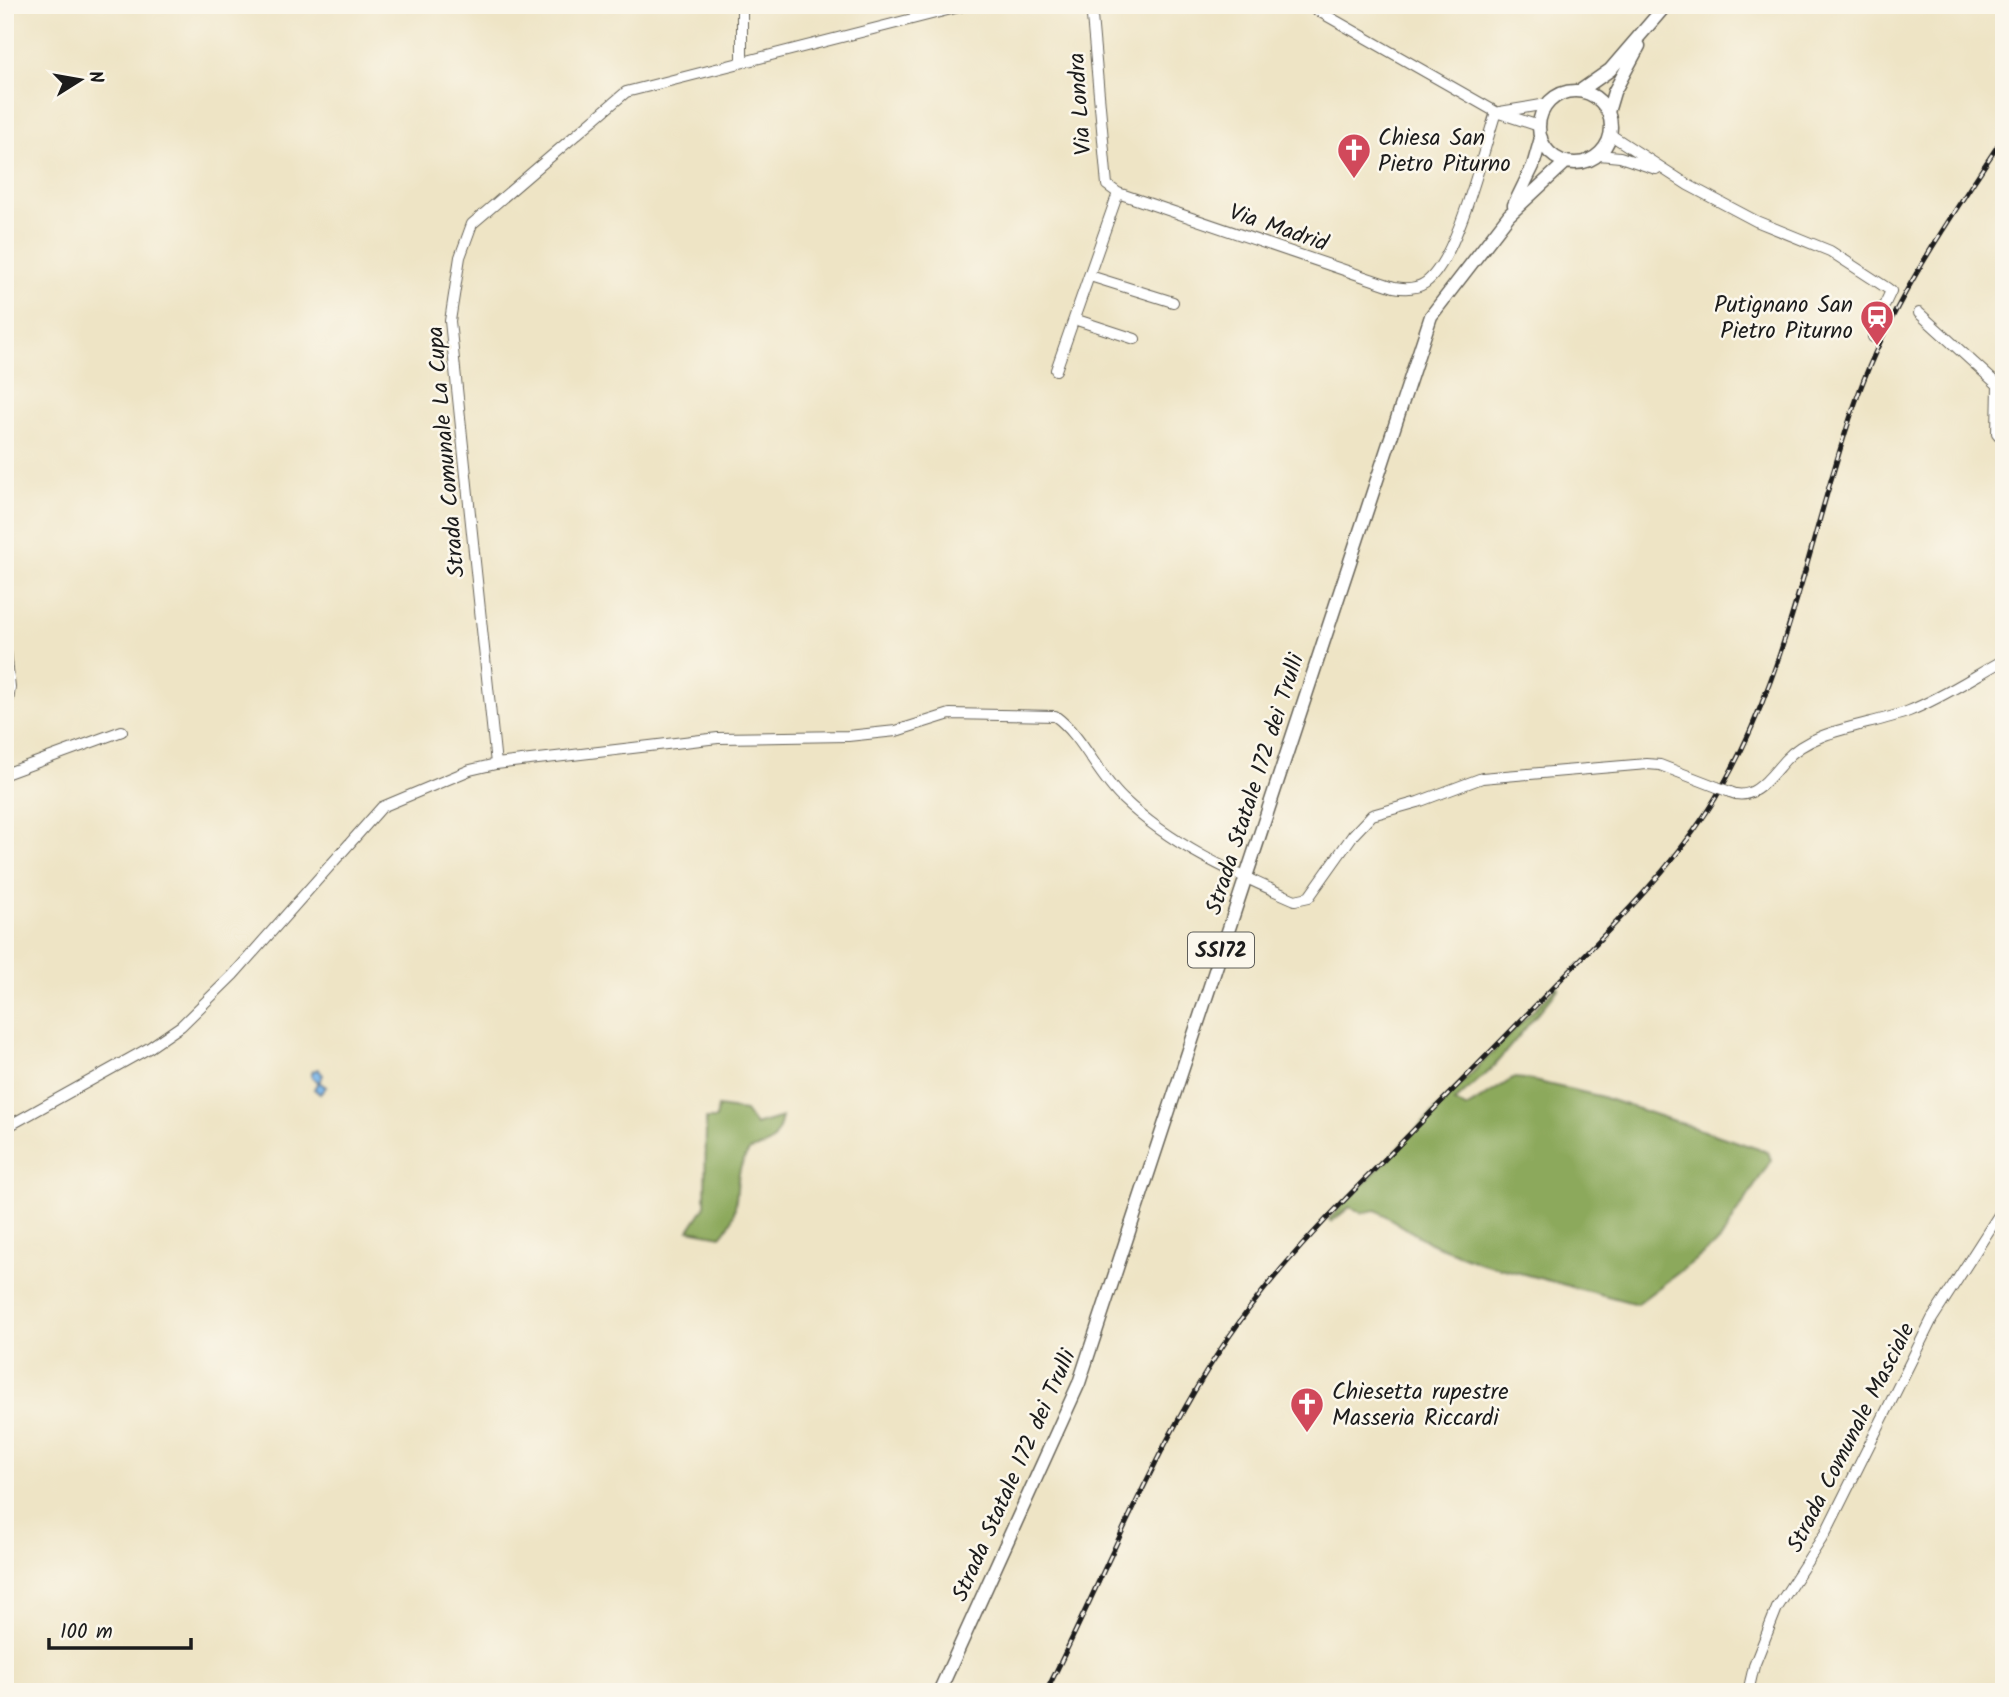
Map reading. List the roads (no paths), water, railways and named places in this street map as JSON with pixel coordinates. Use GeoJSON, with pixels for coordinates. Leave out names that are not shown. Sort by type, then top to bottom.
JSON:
{"type":"FeatureCollection","features":[{"type":"Feature","properties":{"kind":"main road"},"geometry":{"type":"LineString","coordinates":[[1649,27],[1614,92],[1608,112],[1611,135],[1599,155],[1577,163],[1555,157],[1540,132],[1548,104],[1557,96],[1580,91],[1610,69],[1666,5]]}},
{"type":"Feature","properties":{"kind":"main road"},"geometry":{"type":"LineString","coordinates":[[1580,91],[1592,94],[1608,112]]}},
{"type":"Feature","properties":{"kind":"main road","name":"Strada Statale 172 dei Trulli"},"geometry":{"type":"LineString","coordinates":[[1509,215],[1533,166],[1540,132]]}},
{"type":"Feature","properties":{"kind":"main road","name":"Strada Statale 172 dei Trulli"},"geometry":{"type":"LineString","coordinates":[[939,1692],[1079,1383],[1431,316],[1509,215],[1566,162]]}},
{"type":"Feature","properties":{"kind":"street"},"geometry":{"type":"LineString","coordinates":[[742,5],[742,61]]}},
{"type":"Feature","properties":{"kind":"street","name":"Strada Comunale La Cupa"},"geometry":{"type":"LineString","coordinates":[[496,764],[450,321],[464,246],[472,224],[626,92],[967,5]]}},
{"type":"Feature","properties":{"kind":"street","name":"Via Londra"},"geometry":{"type":"LineString","coordinates":[[1091,5],[1104,177],[1107,185],[1118,193]]}},
{"type":"Feature","properties":{"kind":"street"},"geometry":{"type":"LineString","coordinates":[[1308,5],[1496,112],[1540,132]]}},
{"type":"Feature","properties":{"kind":"street"},"geometry":{"type":"LineString","coordinates":[[1496,112],[1548,104]]}},
{"type":"Feature","properties":{"kind":"street","name":"Via Madrid"},"geometry":{"type":"LineString","coordinates":[[1118,193],[1405,289],[1427,282],[1452,246],[1496,112]]}},
{"type":"Feature","properties":{"kind":"street"},"geometry":{"type":"LineString","coordinates":[[1611,135],[1670,174],[1756,221],[1830,251],[1891,291],[1873,337]]}},
{"type":"Feature","properties":{"kind":"street"},"geometry":{"type":"LineString","coordinates":[[1599,155],[1620,157],[1670,174]]}},
{"type":"Feature","properties":{"kind":"street"},"geometry":{"type":"LineString","coordinates":[[1056,370],[1118,193]]}},
{"type":"Feature","properties":{"kind":"street"},"geometry":{"type":"LineString","coordinates":[[1090,276],[1173,302]]}},
{"type":"Feature","properties":{"kind":"street"},"geometry":{"type":"LineString","coordinates":[[1919,313],[1998,385],[1997,433],[2004,441]]}},
{"type":"Feature","properties":{"kind":"street"},"geometry":{"type":"LineString","coordinates":[[1074,319],[1135,339]]}},
{"type":"Feature","properties":{"kind":"street"},"geometry":{"type":"LineString","coordinates":[[5,642],[10,687],[5,725]]}},
{"type":"Feature","properties":{"kind":"street"},"geometry":{"type":"LineString","coordinates":[[5,1128],[149,1048],[181,1026],[242,965],[382,807],[470,771],[496,764],[718,738],[848,736],[896,731],[950,714],[1055,716],[1064,722],[1099,774],[1144,818],[1174,840],[1244,878],[1295,900],[1303,899],[1315,890],[1353,835],[1372,815],[1418,802],[1482,778],[1647,764],[1660,765],[1730,792],[1745,795],[1757,789],[1788,756],[1804,746],[1912,710],[2004,660]]}},
{"type":"Feature","properties":{"kind":"street"},"geometry":{"type":"LineString","coordinates":[[5,774],[122,731]]}},
{"type":"Feature","properties":{"kind":"street","name":"Strada Comunale Masciale"},"geometry":{"type":"LineString","coordinates":[[1748,1692],[1754,1665],[1777,1608],[1826,1532],[1932,1319],[2004,1207]]}},
{"type":"Feature","properties":{"kind":"water"},"geometry":{"type":"Polygon","coordinates":[[[318,1069],[323,1075],[319,1082],[326,1087],[320,1094],[314,1089],[318,1082],[311,1076],[313,1071],[318,1069]]]}},
{"type":"Feature","properties":{"kind":"railway"},"geometry":{"type":"LineString","coordinates":[[1046,1692],[1144,1485],[1199,1384],[1229,1336],[1263,1291],[1328,1218],[1621,917],[1675,856],[1706,813],[1734,765],[1777,662],[1840,448],[1872,360],[1924,261],[2004,136]]}},
{"type":"Feature","properties":{"kind":"place","name":"Chiesa San Pietro Piturno"},"geometry":{"type":"Point","coordinates":[1354,180]}},
{"type":"Feature","properties":{"kind":"place","name":"Putignano San Pietro Piturno"},"geometry":{"type":"Point","coordinates":[1877,347]}},
{"type":"Feature","properties":{"kind":"place","name":"Chiesetta rupestre Masseria Riccardi"},"geometry":{"type":"Point","coordinates":[1307,1434]}}]}
